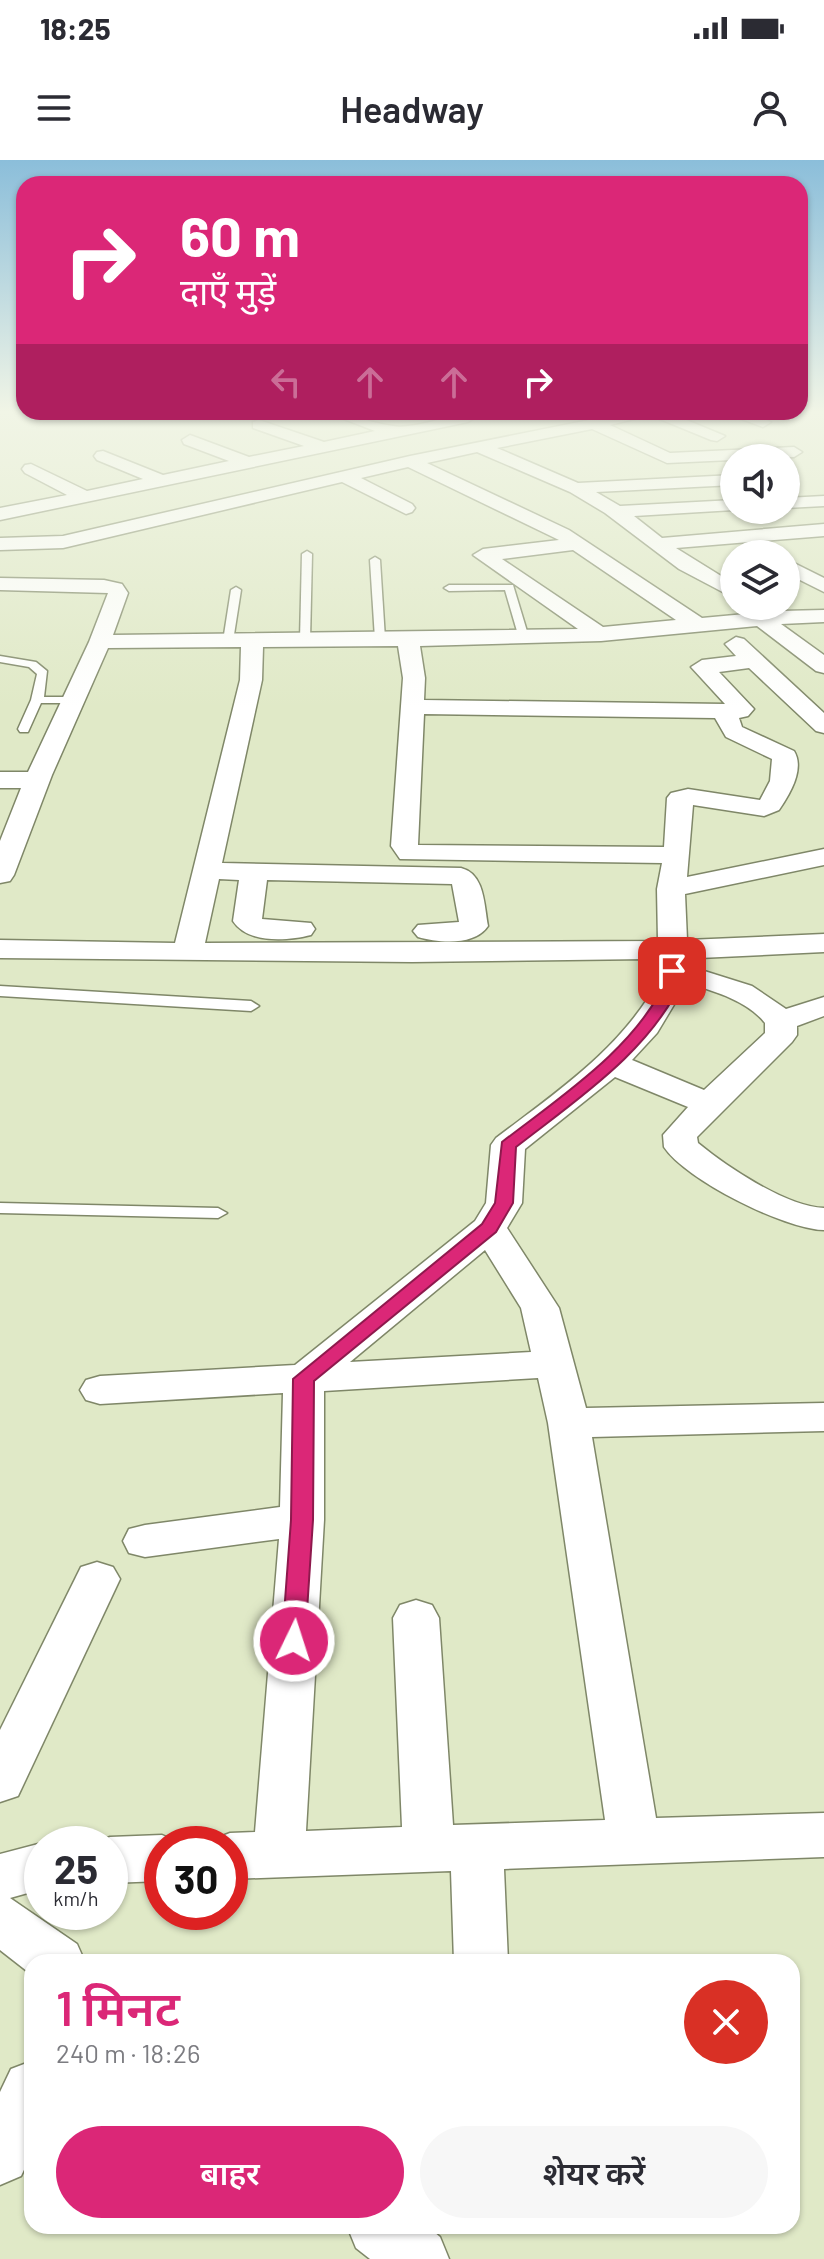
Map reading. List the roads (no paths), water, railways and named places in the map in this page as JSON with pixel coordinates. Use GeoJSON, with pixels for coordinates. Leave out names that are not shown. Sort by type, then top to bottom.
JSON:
{"type":"FeatureCollection","features":[{"type":"Feature","properties":{"kind":"street"},"geometry":{"type":"LineString","coordinates":[[0,544],[63,542],[191,512]]}},
{"type":"Feature","properties":{"kind":"street"},"geometry":{"type":"LineString","coordinates":[[518,512],[705,623],[754,661],[824,726]]}},
{"type":"Feature","properties":{"kind":"street"},"geometry":{"type":"LineString","coordinates":[[533,519],[581,512]]}},
{"type":"Feature","properties":{"kind":"street"},"geometry":{"type":"LineString","coordinates":[[616,512],[686,565],[720,584]]}},
{"type":"Feature","properties":{"kind":"street"},"geometry":{"type":"LineString","coordinates":[[658,544],[733,535],[824,530]]}},
{"type":"Feature","properties":{"kind":"street"},"geometry":{"type":"LineString","coordinates":[[733,535],[742,540]]}},
{"type":"Feature","properties":{"kind":"street"},"geometry":{"type":"LineString","coordinates":[[576,544],[483,555],[601,635]]}},
{"type":"Feature","properties":{"kind":"street"},"geometry":{"type":"LineString","coordinates":[[800,573],[824,586]]}},
{"type":"Feature","properties":{"kind":"street"},"geometry":{"type":"LineString","coordinates":[[0,584],[115,588],[118,593],[100,642],[37,780],[0,875]]}},
{"type":"Feature","properties":{"kind":"street"},"geometry":{"type":"LineString","coordinates":[[800,616],[824,616]]}},
{"type":"Feature","properties":{"kind":"street"},"geometry":{"type":"LineString","coordinates":[[100,642],[524,638],[601,635],[728,620]]}},
{"type":"Feature","properties":{"kind":"street"},"geometry":{"type":"LineString","coordinates":[[772,620],[824,666]]}},
{"type":"Feature","properties":{"kind":"street"},"geometry":{"type":"LineString","coordinates":[[408,639],[414,678],[404,846],[410,853],[677,855]]}},
{"type":"Feature","properties":{"kind":"street"},"geometry":{"type":"LineString","coordinates":[[188,952],[251,680],[240,641]]}},
{"type":"Feature","properties":{"kind":"street"},"geometry":{"type":"LineString","coordinates":[[412,707],[726,712],[742,709],[702,667],[754,661]]}},
{"type":"Feature","properties":{"kind":"street"},"geometry":{"type":"LineString","coordinates":[[787,693],[824,691]]}},
{"type":"Feature","properties":{"kind":"street"},"geometry":{"type":"LineString","coordinates":[[726,712],[730,729],[734,732],[785,756],[783,781],[770,805],[764,808],[680,798],[667,958],[676,976],[669,993],[613,1064],[508,1145],[504,1203],[489,1228],[304,1379],[302,1520],[254,1855],[824,1835]]}},
{"type":"Feature","properties":{"kind":"street"},"geometry":{"type":"LineString","coordinates":[[0,780],[37,780]]}},
{"type":"Feature","properties":{"kind":"street"},"geometry":{"type":"LineString","coordinates":[[671,889],[824,857]]}},
{"type":"Feature","properties":{"kind":"street"},"geometry":{"type":"LineString","coordinates":[[207,871],[461,876],[465,880],[474,926],[469,931],[453,932],[262,929],[247,921],[254,872]]}},
{"type":"Feature","properties":{"kind":"street"},"geometry":{"type":"LineString","coordinates":[[0,949],[667,958],[824,943]]}},
{"type":"Feature","properties":{"kind":"street"},"geometry":{"type":"LineString","coordinates":[[667,958],[693,973],[751,997],[783,1020]]}},
{"type":"Feature","properties":{"kind":"street"},"geometry":{"type":"LineString","coordinates":[[783,1020],[824,1006]]}},
{"type":"Feature","properties":{"kind":"street"},"geometry":{"type":"LineString","coordinates":[[783,1020],[781,1035],[680,1135],[681,1147],[696,1159],[795,1215],[824,1219]]}},
{"type":"Feature","properties":{"kind":"street"},"geometry":{"type":"LineString","coordinates":[[613,1064],[709,1104]]}},
{"type":"Feature","properties":{"kind":"street"},"geometry":{"type":"LineString","coordinates":[[489,1228],[540,1308],[569,1423],[634,1842]]}},
{"type":"Feature","properties":{"kind":"street"},"geometry":{"type":"LineString","coordinates":[[100,1390],[554,1364]]}},
{"type":"Feature","properties":{"kind":"street"},"geometry":{"type":"LineString","coordinates":[[569,1423],[824,1417]]}},
{"type":"Feature","properties":{"kind":"street"},"geometry":{"type":"LineString","coordinates":[[145,1541],[302,1520]]}},
{"type":"Feature","properties":{"kind":"street"},"geometry":{"type":"LineString","coordinates":[[0,1781],[97,1579]]}},
{"type":"Feature","properties":{"kind":"street"},"geometry":{"type":"LineString","coordinates":[[416,1618],[453,1849],[479,1954]]}},
{"type":"Feature","properties":{"kind":"street"},"geometry":{"type":"LineString","coordinates":[[0,1877],[24,1871]]}},
{"type":"Feature","properties":{"kind":"street"},"geometry":{"type":"LineString","coordinates":[[0,1918],[47,1954]]}},
{"type":"Feature","properties":{"kind":"street"},"geometry":{"type":"LineString","coordinates":[[0,2155],[24,2106]]}},
{"type":"Feature","properties":{"kind":"street"},"geometry":{"type":"LineString","coordinates":[[388,2234],[418,2259]]}},
{"type":"Feature","properties":{"kind":"lane"},"geometry":{"type":"LineString","coordinates":[[305,640],[307,554]]}},
{"type":"Feature","properties":{"kind":"lane"},"geometry":{"type":"LineString","coordinates":[[375,560],[380,639]]}},
{"type":"Feature","properties":{"kind":"lane"},"geometry":{"type":"LineString","coordinates":[[449,588],[509,587],[524,638]]}},
{"type":"Feature","properties":{"kind":"lane"},"geometry":{"type":"LineString","coordinates":[[236,590],[240,641]]}},
{"type":"Feature","properties":{"kind":"lane"},"geometry":{"type":"LineString","coordinates":[[0,659],[15,660],[39,668],[43,673],[37,700],[24,729]]}},
{"type":"Feature","properties":{"kind":"lane"},"geometry":{"type":"LineString","coordinates":[[37,700],[73,700]]}},
{"type":"Feature","properties":{"kind":"lane"},"geometry":{"type":"LineString","coordinates":[[0,991],[251,1006]]}},
{"type":"Feature","properties":{"kind":"lane"},"geometry":{"type":"LineString","coordinates":[[0,1208],[218,1213]]}}]}
